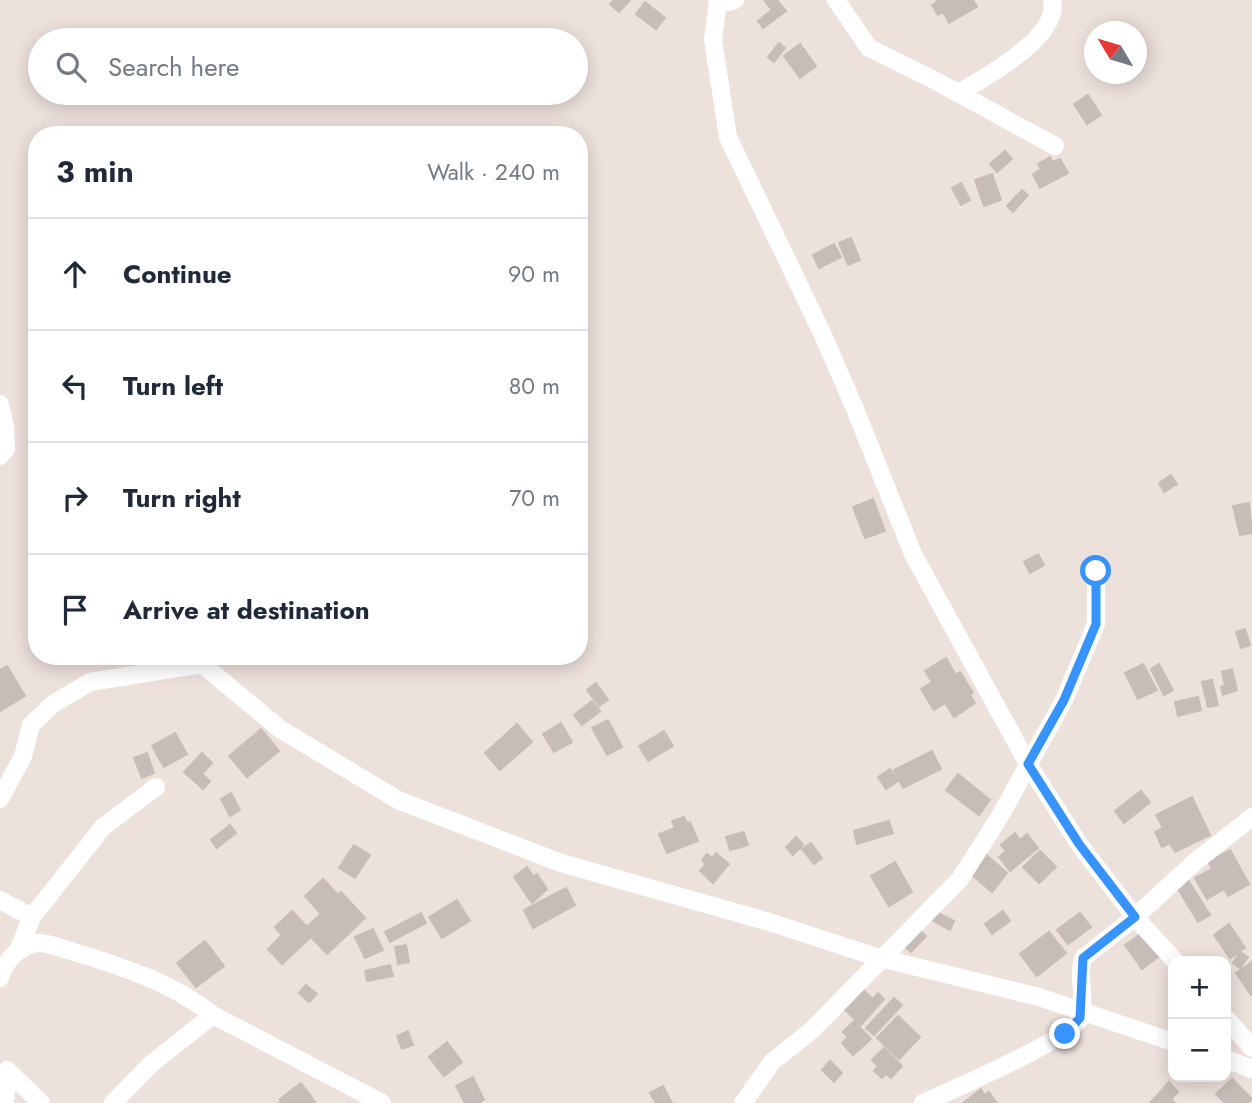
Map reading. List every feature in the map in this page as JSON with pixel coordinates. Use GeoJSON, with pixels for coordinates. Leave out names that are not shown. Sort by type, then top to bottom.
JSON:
{"type":"FeatureCollection","features":[{"type":"Feature","properties":{"kind":"street"},"geometry":{"type":"LineString","coordinates":[[735,0],[720,0],[713,40],[728,137],[821,331],[913,554],[1028,764],[1079,844],[1135,917],[1170,956]]}},
{"type":"Feature","properties":{"kind":"street"},"geometry":{"type":"LineString","coordinates":[[835,0],[869,48],[959,93],[1055,146]]}},
{"type":"Feature","properties":{"kind":"street"},"geometry":{"type":"LineString","coordinates":[[959,93],[1010,62],[1042,34],[1054,7],[1052,0]]}},
{"type":"Feature","properties":{"kind":"street"},"geometry":{"type":"LineString","coordinates":[[0,404],[6,449],[0,456]]}},
{"type":"Feature","properties":{"kind":"street"},"geometry":{"type":"LineString","coordinates":[[743,1103],[772,1062],[812,1030],[960,878],[999,818],[1064,700],[1096,624],[1096,571]]}},
{"type":"Feature","properties":{"kind":"street"},"geometry":{"type":"LineString","coordinates":[[0,799],[23,757],[31,725],[53,704],[90,682],[196,665]]}},
{"type":"Feature","properties":{"kind":"street"},"geometry":{"type":"LineString","coordinates":[[203,665],[280,729],[398,800],[561,863],[766,921],[880,958],[1039,997],[1168,1040]]}},
{"type":"Feature","properties":{"kind":"street"},"geometry":{"type":"LineString","coordinates":[[0,978],[4,966],[19,948],[32,918],[103,827],[156,787]]}},
{"type":"Feature","properties":{"kind":"street"},"geometry":{"type":"LineString","coordinates":[[923,1103],[1065,1034],[1077,1024],[1081,1012],[1083,958],[1135,917],[1168,884],[1252,817]]}},
{"type":"Feature","properties":{"kind":"street"},"geometry":{"type":"LineString","coordinates":[[0,900],[32,918]]}},
{"type":"Feature","properties":{"kind":"street"},"geometry":{"type":"LineString","coordinates":[[19,948],[41,943],[125,968],[192,998],[212,1015],[382,1103]]}},
{"type":"Feature","properties":{"kind":"street"},"geometry":{"type":"LineString","coordinates":[[113,1103],[151,1064],[212,1015]]}},
{"type":"Feature","properties":{"kind":"street"},"geometry":{"type":"LineString","coordinates":[[1227,1019],[1252,1048]]}},
{"type":"Feature","properties":{"kind":"street"},"geometry":{"type":"LineString","coordinates":[[1231,1061],[1252,1069]]}},
{"type":"Feature","properties":{"kind":"street"},"geometry":{"type":"LineString","coordinates":[[4,1063],[5,1103]]}},
{"type":"Feature","properties":{"kind":"street"},"geometry":{"type":"LineString","coordinates":[[4,1063],[41,1103]]}},
{"type":"Feature","properties":{"kind":"building"},"geometry":{"type":"Polygon","coordinates":[[[614,0],[630,0],[619,12],[610,4],[614,0]]]}},
{"type":"Feature","properties":{"kind":"building"},"geometry":{"type":"Polygon","coordinates":[[[764,0],[777,0],[786,11],[763,28],[758,21],[772,10],[764,0]]]}},
{"type":"Feature","properties":{"kind":"building"},"geometry":{"type":"Polygon","coordinates":[[[936,0],[973,0],[977,7],[949,23],[943,12],[938,15],[932,5],[936,0]]]}},
{"type":"Feature","properties":{"kind":"building"},"geometry":{"type":"Polygon","coordinates":[[[645,2],[665,18],[656,29],[636,14],[645,2]]]}},
{"type":"Feature","properties":{"kind":"building"},"geometry":{"type":"Polygon","coordinates":[[[779,43],[785,48],[774,62],[768,57],[779,43]]]}},
{"type":"Feature","properties":{"kind":"building"},"geometry":{"type":"Polygon","coordinates":[[[800,44],[816,66],[800,78],[784,56],[800,44]]]}},
{"type":"Feature","properties":{"kind":"building"},"geometry":{"type":"Polygon","coordinates":[[[1088,95],[1101,115],[1087,124],[1074,104],[1088,95]]]}},
{"type":"Feature","properties":{"kind":"building"},"geometry":{"type":"Polygon","coordinates":[[[1005,151],[1012,159],[997,172],[990,164],[1005,151]]]}},
{"type":"Feature","properties":{"kind":"building"},"geometry":{"type":"Polygon","coordinates":[[[1050,157],[1053,162],[1060,159],[1068,173],[1040,188],[1033,174],[1041,169],[1038,164],[1050,157]]]}},
{"type":"Feature","properties":{"kind":"building"},"geometry":{"type":"Polygon","coordinates":[[[992,174],[1001,200],[984,206],[975,180],[992,174]]]}},
{"type":"Feature","properties":{"kind":"building"},"geometry":{"type":"Polygon","coordinates":[[[961,183],[970,200],[961,205],[952,188],[961,183]]]}},
{"type":"Feature","properties":{"kind":"building"},"geometry":{"type":"Polygon","coordinates":[[[1022,190],[1028,195],[1013,212],[1007,206],[1022,190]]]}},
{"type":"Feature","properties":{"kind":"building"},"geometry":{"type":"Polygon","coordinates":[[[851,238],[860,260],[848,265],[839,243],[851,238]]]}},
{"type":"Feature","properties":{"kind":"building"},"geometry":{"type":"Polygon","coordinates":[[[834,244],[841,257],[819,268],[813,255],[834,244]]]}},
{"type":"Feature","properties":{"kind":"building"},"geometry":{"type":"Polygon","coordinates":[[[1171,475],[1177,484],[1164,492],[1159,483],[1171,475]]]}},
{"type":"Feature","properties":{"kind":"building"},"geometry":{"type":"Polygon","coordinates":[[[873,499],[885,531],[865,538],[853,507],[873,499]]]}},
{"type":"Feature","properties":{"kind":"building"},"geometry":{"type":"Polygon","coordinates":[[[1249,503],[1252,533],[1240,535],[1233,506],[1249,503]]]}},
{"type":"Feature","properties":{"kind":"building"},"geometry":{"type":"Polygon","coordinates":[[[1038,554],[1044,565],[1030,573],[1024,562],[1038,554]]]}},
{"type":"Feature","properties":{"kind":"building"},"geometry":{"type":"Polygon","coordinates":[[[1245,629],[1250,645],[1241,648],[1236,632],[1245,629]]]}},
{"type":"Feature","properties":{"kind":"building"},"geometry":{"type":"Polygon","coordinates":[[[946,658],[956,675],[960,672],[973,693],[970,695],[975,703],[954,717],[945,703],[934,710],[921,689],[932,682],[925,671],[946,658]]]}},
{"type":"Feature","properties":{"kind":"building"},"geometry":{"type":"Polygon","coordinates":[[[1143,664],[1157,690],[1138,699],[1125,673],[1143,664]]]}},
{"type":"Feature","properties":{"kind":"building"},"geometry":{"type":"Polygon","coordinates":[[[1159,664],[1173,690],[1164,695],[1151,669],[1159,664]]]}},
{"type":"Feature","properties":{"kind":"building"},"geometry":{"type":"Polygon","coordinates":[[[7,666],[25,696],[0,711],[0,670],[7,666]]]}},
{"type":"Feature","properties":{"kind":"building"},"geometry":{"type":"Polygon","coordinates":[[[1232,669],[1237,690],[1223,695],[1221,687],[1225,686],[1222,672],[1232,669]]]}},
{"type":"Feature","properties":{"kind":"building"},"geometry":{"type":"Polygon","coordinates":[[[1212,680],[1218,705],[1208,707],[1202,682],[1212,680]]]}},
{"type":"Feature","properties":{"kind":"building"},"geometry":{"type":"Polygon","coordinates":[[[596,683],[608,700],[599,706],[587,690],[596,683]]]}},
{"type":"Feature","properties":{"kind":"building"},"geometry":{"type":"Polygon","coordinates":[[[1198,697],[1201,710],[1178,716],[1175,702],[1198,697]]]}},
{"type":"Feature","properties":{"kind":"building"},"geometry":{"type":"Polygon","coordinates":[[[592,701],[600,711],[582,725],[574,715],[592,701]]]}},
{"type":"Feature","properties":{"kind":"building"},"geometry":{"type":"Polygon","coordinates":[[[608,720],[622,747],[607,755],[592,728],[608,720]]]}},
{"type":"Feature","properties":{"kind":"building"},"geometry":{"type":"Polygon","coordinates":[[[561,723],[572,742],[554,752],[543,734],[561,723]]]}},
{"type":"Feature","properties":{"kind":"building"},"geometry":{"type":"Polygon","coordinates":[[[517,724],[532,742],[500,770],[485,753],[517,724]]]}},
{"type":"Feature","properties":{"kind":"building"},"geometry":{"type":"Polygon","coordinates":[[[261,729],[279,751],[247,777],[229,756],[261,729]]]}},
{"type":"Feature","properties":{"kind":"building"},"geometry":{"type":"Polygon","coordinates":[[[664,731],[673,746],[648,761],[639,746],[664,731]]]}},
{"type":"Feature","properties":{"kind":"building"},"geometry":{"type":"Polygon","coordinates":[[[175,733],[187,754],[164,767],[152,746],[175,733]]]}},
{"type":"Feature","properties":{"kind":"building"},"geometry":{"type":"Polygon","coordinates":[[[932,751],[941,769],[903,788],[894,770],[932,751]]]}},
{"type":"Feature","properties":{"kind":"building"},"geometry":{"type":"Polygon","coordinates":[[[147,753],[154,773],[142,778],[134,758],[147,753]]]}},
{"type":"Feature","properties":{"kind":"building"},"geometry":{"type":"Polygon","coordinates":[[[202,753],[212,763],[202,774],[210,781],[203,789],[184,772],[202,753]]]}},
{"type":"Feature","properties":{"kind":"building"},"geometry":{"type":"Polygon","coordinates":[[[890,769],[898,781],[886,789],[878,777],[890,769]]]}},
{"type":"Feature","properties":{"kind":"building"},"geometry":{"type":"Polygon","coordinates":[[[958,774],[990,800],[979,815],[946,790],[958,774]]]}},
{"type":"Feature","properties":{"kind":"building"},"geometry":{"type":"Polygon","coordinates":[[[1141,791],[1150,802],[1124,823],[1115,811],[1141,791]]]}},
{"type":"Feature","properties":{"kind":"building"},"geometry":{"type":"Polygon","coordinates":[[[231,793],[240,810],[230,816],[221,799],[231,793]]]}},
{"type":"Feature","properties":{"kind":"building"},"geometry":{"type":"Polygon","coordinates":[[[1192,797],[1210,835],[1175,852],[1170,843],[1162,847],[1155,832],[1163,828],[1156,815],[1192,797]]]}},
{"type":"Feature","properties":{"kind":"building"},"geometry":{"type":"Polygon","coordinates":[[[684,817],[687,823],[690,822],[698,841],[667,853],[659,834],[675,828],[672,821],[684,817]]]}},
{"type":"Feature","properties":{"kind":"building"},"geometry":{"type":"Polygon","coordinates":[[[889,821],[893,833],[857,844],[854,831],[889,821]]]}},
{"type":"Feature","properties":{"kind":"building"},"geometry":{"type":"Polygon","coordinates":[[[230,825],[236,833],[217,848],[211,840],[230,825]]]}},
{"type":"Feature","properties":{"kind":"building"},"geometry":{"type":"Polygon","coordinates":[[[744,832],[748,845],[730,850],[726,837],[744,832]]]}},
{"type":"Feature","properties":{"kind":"building"},"geometry":{"type":"Polygon","coordinates":[[[1015,833],[1020,840],[1027,834],[1038,848],[1010,871],[999,857],[1006,851],[1001,845],[1015,833]]]}},
{"type":"Feature","properties":{"kind":"building"},"geometry":{"type":"Polygon","coordinates":[[[796,837],[803,845],[793,855],[786,847],[796,837]]]}},
{"type":"Feature","properties":{"kind":"building"},"geometry":{"type":"Polygon","coordinates":[[[811,843],[822,858],[814,864],[802,849],[811,843]]]}},
{"type":"Feature","properties":{"kind":"building"},"geometry":{"type":"Polygon","coordinates":[[[354,845],[370,855],[355,878],[339,868],[354,845]]]}},
{"type":"Feature","properties":{"kind":"building"},"geometry":{"type":"Polygon","coordinates":[[[1230,850],[1249,884],[1228,896],[1224,889],[1207,899],[1195,878],[1212,869],[1208,862],[1230,850]]]}},
{"type":"Feature","properties":{"kind":"building"},"geometry":{"type":"Polygon","coordinates":[[[1040,851],[1056,867],[1039,883],[1023,867],[1040,851]]]}},
{"type":"Feature","properties":{"kind":"building"},"geometry":{"type":"Polygon","coordinates":[[[983,852],[1007,873],[992,892],[967,871],[983,852]]]}},
{"type":"Feature","properties":{"kind":"building"},"geometry":{"type":"Polygon","coordinates":[[[716,853],[729,864],[713,883],[700,871],[706,864],[702,860],[707,854],[712,858],[716,853]]]}},
{"type":"Feature","properties":{"kind":"building"},"geometry":{"type":"Polygon","coordinates":[[[895,862],[912,892],[889,906],[871,876],[895,862]]]}},
{"type":"Feature","properties":{"kind":"building"},"geometry":{"type":"Polygon","coordinates":[[[527,867],[534,877],[537,874],[547,889],[532,903],[514,877],[527,867]]]}},
{"type":"Feature","properties":{"kind":"building"},"geometry":{"type":"Polygon","coordinates":[[[1186,877],[1210,915],[1198,922],[1175,884],[1186,877]]]}},
{"type":"Feature","properties":{"kind":"building"},"geometry":{"type":"Polygon","coordinates":[[[323,879],[338,895],[341,892],[365,918],[327,954],[311,937],[282,964],[268,949],[282,935],[275,927],[292,911],[307,927],[321,914],[305,896],[323,879]]]}},
{"type":"Feature","properties":{"kind":"building"},"geometry":{"type":"Polygon","coordinates":[[[566,888],[575,905],[533,928],[524,910],[566,888]]]}},
{"type":"Feature","properties":{"kind":"building"},"geometry":{"type":"Polygon","coordinates":[[[457,900],[470,921],[442,938],[429,917],[457,900]]]}},
{"type":"Feature","properties":{"kind":"building"},"geometry":{"type":"Polygon","coordinates":[[[1003,911],[1010,921],[992,934],[985,924],[1003,911]]]}},
{"type":"Feature","properties":{"kind":"building"},"geometry":{"type":"Polygon","coordinates":[[[936,912],[954,921],[950,930],[932,920],[936,912]]]}},
{"type":"Feature","properties":{"kind":"building"},"geometry":{"type":"Polygon","coordinates":[[[421,913],[426,923],[390,942],[385,932],[421,913]]]}},
{"type":"Feature","properties":{"kind":"building"},"geometry":{"type":"Polygon","coordinates":[[[1080,913],[1091,927],[1068,944],[1057,930],[1080,913]]]}},
{"type":"Feature","properties":{"kind":"building"},"geometry":{"type":"Polygon","coordinates":[[[1229,924],[1245,948],[1231,957],[1214,935],[1229,924]]]}},
{"type":"Feature","properties":{"kind":"building"},"geometry":{"type":"Polygon","coordinates":[[[916,927],[926,936],[911,952],[902,944],[916,927]]]}},
{"type":"Feature","properties":{"kind":"building"},"geometry":{"type":"Polygon","coordinates":[[[373,929],[383,950],[365,958],[355,937],[373,929]]]}},
{"type":"Feature","properties":{"kind":"building"},"geometry":{"type":"Polygon","coordinates":[[[1049,932],[1066,953],[1037,976],[1020,954],[1049,932]]]}},
{"type":"Feature","properties":{"kind":"building"},"geometry":{"type":"Polygon","coordinates":[[[1141,934],[1158,957],[1142,969],[1125,945],[1141,934]]]}},
{"type":"Feature","properties":{"kind":"building"},"geometry":{"type":"Polygon","coordinates":[[[205,941],[224,966],[196,987],[177,963],[205,941]]]}},
{"type":"Feature","properties":{"kind":"building"},"geometry":{"type":"Polygon","coordinates":[[[406,945],[409,962],[398,964],[395,947],[406,945]]]}},
{"type":"Feature","properties":{"kind":"building"},"geometry":{"type":"Polygon","coordinates":[[[1240,952],[1248,957],[1240,968],[1233,963],[1240,952]]]}},
{"type":"Feature","properties":{"kind":"building"},"geometry":{"type":"Polygon","coordinates":[[[1252,962],[1252,994],[1251,995],[1236,973],[1252,962]]]}},
{"type":"Feature","properties":{"kind":"building"},"geometry":{"type":"Polygon","coordinates":[[[390,965],[393,976],[367,981],[365,971],[390,965]]]}},
{"type":"Feature","properties":{"kind":"building"},"geometry":{"type":"Polygon","coordinates":[[[306,985],[317,994],[309,1002],[299,993],[306,985]]]}},
{"type":"Feature","properties":{"kind":"building"},"geometry":{"type":"Polygon","coordinates":[[[860,987],[873,999],[878,993],[884,999],[861,1025],[842,1007],[860,987]]]}},
{"type":"Feature","properties":{"kind":"building"},"geometry":{"type":"Polygon","coordinates":[[[894,998],[902,1005],[874,1035],[866,1028],[894,998]]]}},
{"type":"Feature","properties":{"kind":"building"},"geometry":{"type":"Polygon","coordinates":[[[898,1016],[920,1037],[899,1059],[877,1038],[898,1016]]]}},
{"type":"Feature","properties":{"kind":"building"},"geometry":{"type":"Polygon","coordinates":[[[854,1021],[871,1039],[853,1055],[842,1043],[848,1037],[843,1032],[854,1021]]]}},
{"type":"Feature","properties":{"kind":"building"},"geometry":{"type":"Polygon","coordinates":[[[408,1031],[413,1045],[402,1049],[397,1036],[408,1031]]]}},
{"type":"Feature","properties":{"kind":"building"},"geometry":{"type":"Polygon","coordinates":[[[447,1042],[462,1062],[444,1076],[429,1057],[447,1042]]]}},
{"type":"Feature","properties":{"kind":"building"},"geometry":{"type":"Polygon","coordinates":[[[884,1048],[902,1066],[891,1078],[886,1074],[882,1078],[874,1071],[878,1066],[872,1060],[884,1048]]]}},
{"type":"Feature","properties":{"kind":"building"},"geometry":{"type":"Polygon","coordinates":[[[830,1061],[842,1073],[834,1082],[822,1070],[830,1061]]]}},
{"type":"Feature","properties":{"kind":"building"},"geometry":{"type":"Polygon","coordinates":[[[473,1077],[484,1100],[465,1103],[456,1086],[473,1077]]]}},
{"type":"Feature","properties":{"kind":"building"},"geometry":{"type":"Polygon","coordinates":[[[1231,1080],[1252,1099],[1248,1103],[1225,1103],[1216,1094],[1231,1080]]]}},
{"type":"Feature","properties":{"kind":"building"},"geometry":{"type":"Polygon","coordinates":[[[1169,1082],[1178,1092],[1171,1099],[1175,1103],[1150,1103],[1169,1082]]]}},
{"type":"Feature","properties":{"kind":"building"},"geometry":{"type":"Polygon","coordinates":[[[301,1083],[316,1103],[279,1103],[280,1099],[301,1083]]]}},
{"type":"Feature","properties":{"kind":"building"},"geometry":{"type":"Polygon","coordinates":[[[663,1086],[672,1103],[656,1103],[650,1093],[663,1086]]]}},
{"type":"Feature","properties":{"kind":"building"},"geometry":{"type":"Polygon","coordinates":[[[981,1089],[984,1095],[989,1092],[997,1103],[963,1103],[981,1089]]]}},
{"type":"Feature","properties":{"kind":"route"},"geometry":{"type":"LineString","coordinates":[[1065,1034],[1080,1018],[1083,958],[1135,917],[1079,844],[1028,764],[1064,700],[1096,624],[1096,571]]}}]}
